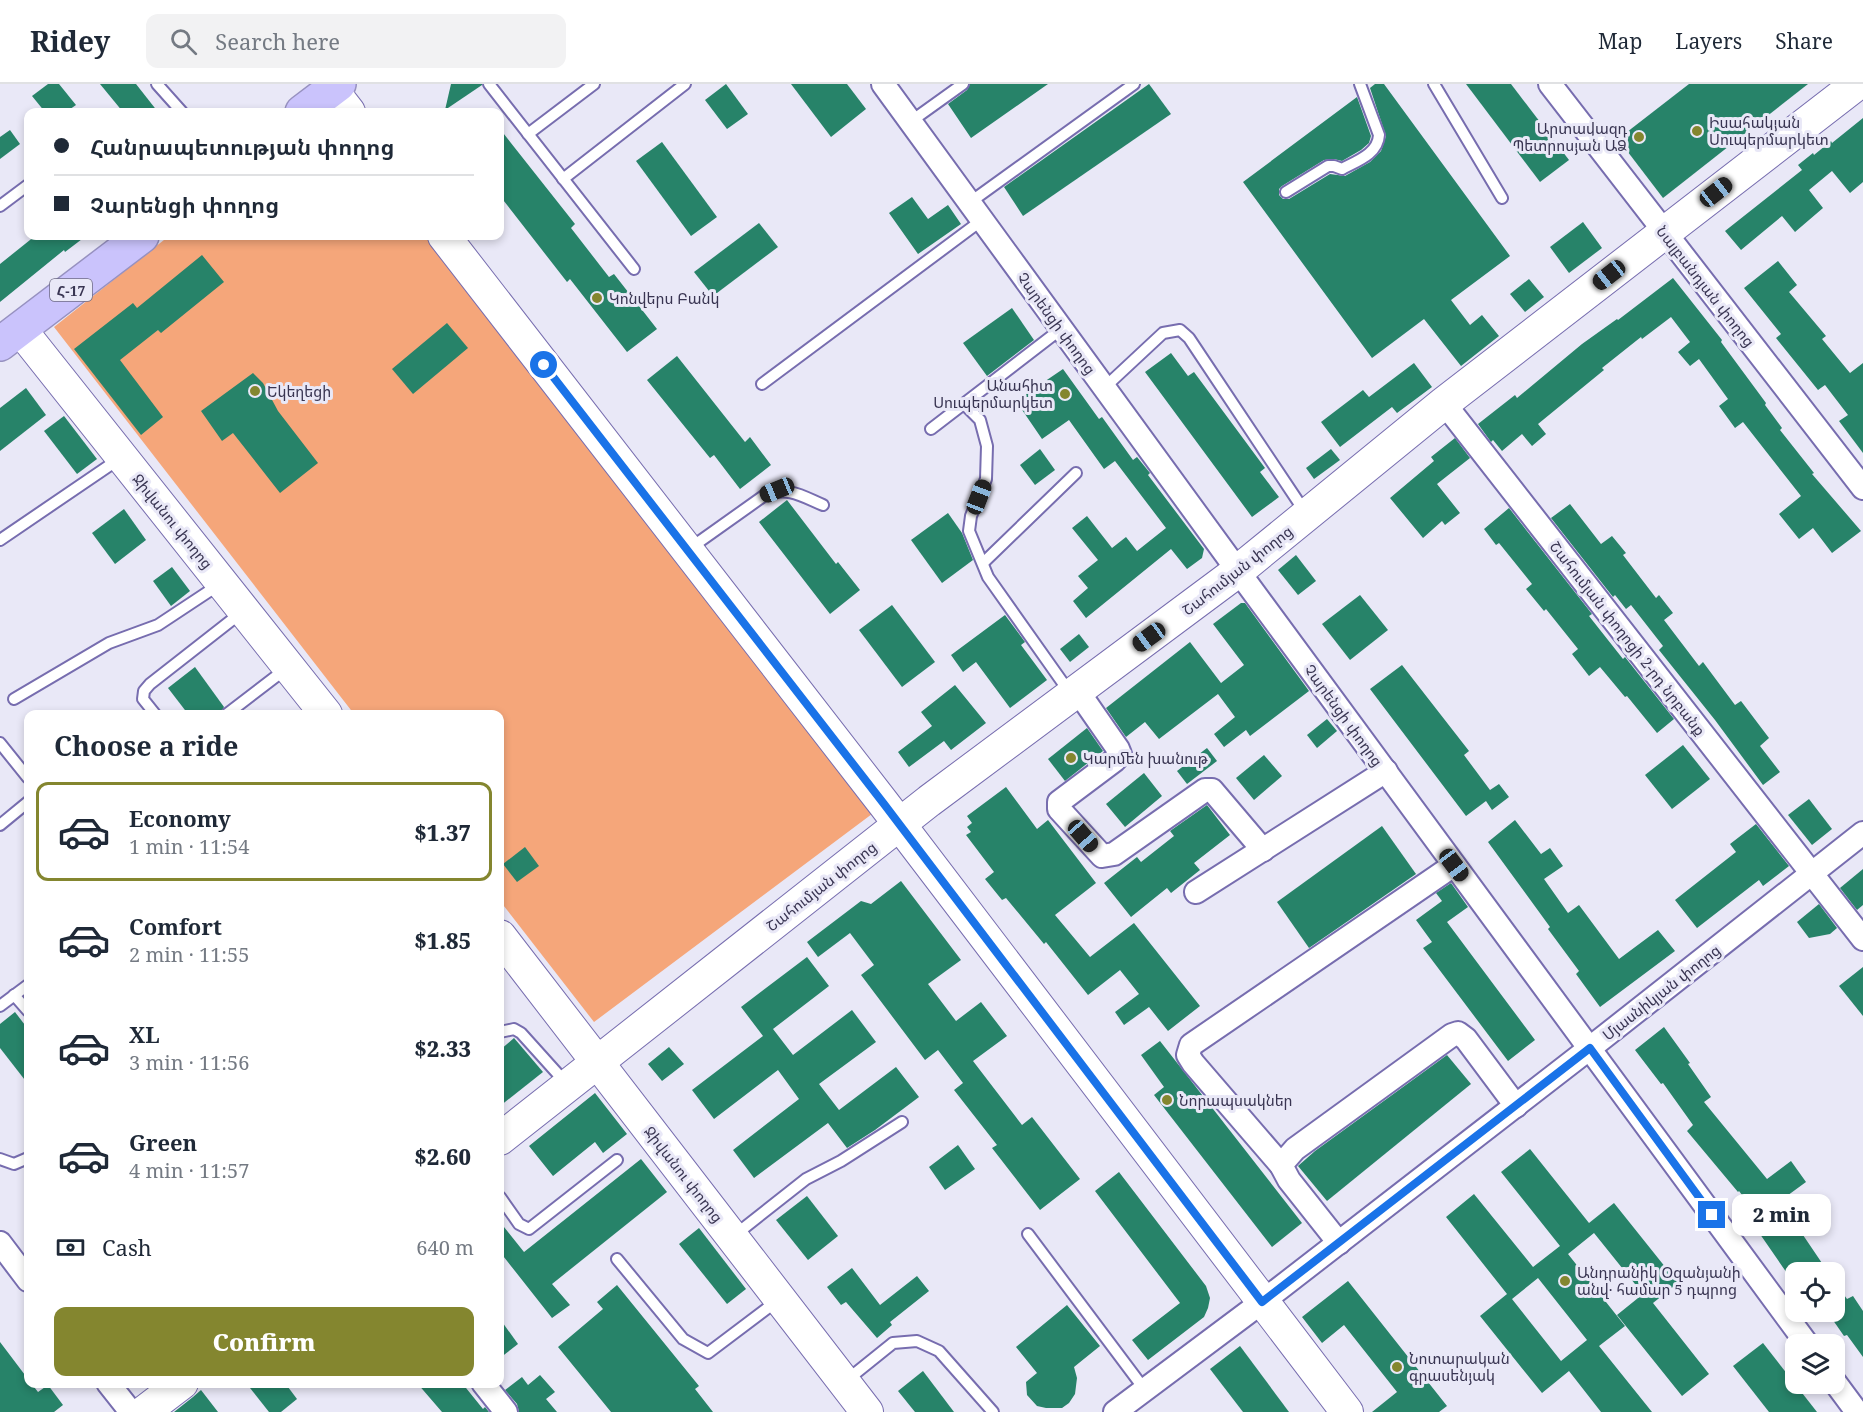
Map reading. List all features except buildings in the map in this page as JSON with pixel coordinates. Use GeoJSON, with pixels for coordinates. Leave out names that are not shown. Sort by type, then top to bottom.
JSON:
{"type":"FeatureCollection","features":[{"type":"Feature","properties":{"kind":"highway"},"geometry":{"type":"LineString","coordinates":[[312,108],[340,96]]}},
{"type":"Feature","properties":{"kind":"highway","name":"Հ-17"},"geometry":{"type":"LineString","coordinates":[[10,336],[137,240]]}},
{"type":"Feature","properties":{"kind":"street","name":"Չարենցի փողոց"},"geometry":{"type":"LineString","coordinates":[[883,84],[1800,1334]]}},
{"type":"Feature","properties":{"kind":"street","name":"Նալբանդյան փողոց"},"geometry":{"type":"LineString","coordinates":[[1551,84],[1863,488]]}},
{"type":"Feature","properties":{"kind":"street","name":"Շահումյան փողոց"},"geometry":{"type":"LineString","coordinates":[[504,1135],[898,825],[1238,571],[1444,404],[1857,84]]}},
{"type":"Feature","properties":{"kind":"street"},"geometry":{"type":"LineString","coordinates":[[447,240],[1347,1412]]}},
{"type":"Feature","properties":{"kind":"street","name":"Ջիվանու փողոց"},"geometry":{"type":"LineString","coordinates":[[10,336],[122,457],[323,710]]}},
{"type":"Feature","properties":{"kind":"street","name":"Շահումյան փողոցի 2-րդ նրբանք"},"geometry":{"type":"LineString","coordinates":[[1444,404],[1863,939]]}},
{"type":"Feature","properties":{"kind":"street"},"geometry":{"type":"LineString","coordinates":[[1074,693],[1118,748],[1120,754],[1059,802],[1059,809],[1102,856],[1114,854],[1205,790],[1212,790],[1263,850]]}},
{"type":"Feature","properties":{"kind":"street"},"geometry":{"type":"LineString","coordinates":[[1197,892],[1386,771]]}},
{"type":"Feature","properties":{"kind":"street","name":"Մյասնիկյան փողոց"},"geometry":{"type":"LineString","coordinates":[[1115,1412],[1516,1106],[1863,833]]}},
{"type":"Feature","properties":{"kind":"street"},"geometry":{"type":"LineString","coordinates":[[1339,1242],[1289,1180],[1281,1165],[1193,1063],[1188,1055],[1191,1045],[1454,865]]}},
{"type":"Feature","properties":{"kind":"street","name":"Ջիվանու փողոց"},"geometry":{"type":"LineString","coordinates":[[504,941],[867,1412]]}},
{"type":"Feature","properties":{"kind":"street"},"geometry":{"type":"LineString","coordinates":[[1281,1165],[1295,1149],[1452,1035],[1458,1033],[1466,1039],[1516,1106]]}},
{"type":"Feature","properties":{"kind":"street"},"geometry":{"type":"LineString","coordinates":[[0,1243],[24,1275]]}},
{"type":"Feature","properties":{"kind":"street"},"geometry":{"type":"LineString","coordinates":[[112,1388],[131,1412]]}},
{"type":"Feature","properties":{"kind":"street"},"geometry":{"type":"LineString","coordinates":[[144,1412],[175,1388]]}},
{"type":"Feature","properties":{"kind":"street"},"geometry":{"type":"LineString","coordinates":[[487,1388],[506,1412]]}},
{"type":"Feature","properties":{"kind":"street"},"geometry":{"type":"LineString","coordinates":[[1844,1394],[1857,1412]]}},
{"type":"Feature","properties":{"kind":"lane"},"geometry":{"type":"LineString","coordinates":[[157,84],[178,108]]}},
{"type":"Feature","properties":{"kind":"lane"},"geometry":{"type":"LineString","coordinates":[[489,84],[634,269]]}},
{"type":"Feature","properties":{"kind":"lane"},"geometry":{"type":"LineString","coordinates":[[528,134],[594,84]]}},
{"type":"Feature","properties":{"kind":"lane"},"geometry":{"type":"LineString","coordinates":[[563,178],[685,84]]}},
{"type":"Feature","properties":{"kind":"lane"},"geometry":{"type":"LineString","coordinates":[[910,122],[963,84]]}},
{"type":"Feature","properties":{"kind":"lane"},"geometry":{"type":"LineString","coordinates":[[762,384],[1134,84]]}},
{"type":"Feature","properties":{"kind":"lane"},"geometry":{"type":"LineString","coordinates":[[1286,192],[1328,166],[1342,169],[1373,152],[1379,144],[1379,135],[1360,84]]}},
{"type":"Feature","properties":{"kind":"lane"},"geometry":{"type":"LineString","coordinates":[[1434,84],[1502,198]]}},
{"type":"Feature","properties":{"kind":"lane"},"geometry":{"type":"LineString","coordinates":[[0,206],[24,188]]}},
{"type":"Feature","properties":{"kind":"lane"},"geometry":{"type":"LineString","coordinates":[[931,429],[1061,329]]}},
{"type":"Feature","properties":{"kind":"lane"},"geometry":{"type":"LineString","coordinates":[[1104,388],[1163,333],[1180,330],[1189,338],[1307,515]]}},
{"type":"Feature","properties":{"kind":"lane"},"geometry":{"type":"LineString","coordinates":[[964,404],[980,420],[987,446],[986,479],[971,516],[969,531],[988,577],[1074,693]]}},
{"type":"Feature","properties":{"kind":"lane"},"geometry":{"type":"LineString","coordinates":[[0,540],[122,457]]}},
{"type":"Feature","properties":{"kind":"lane"},"geometry":{"type":"LineString","coordinates":[[982,563],[1076,474]]}},
{"type":"Feature","properties":{"kind":"lane"},"geometry":{"type":"LineString","coordinates":[[686,551],[765,495],[777,490],[787,490],[823,505]]}},
{"type":"Feature","properties":{"kind":"lane"},"geometry":{"type":"LineString","coordinates":[[14,699],[109,643],[158,625],[222,583]]}},
{"type":"Feature","properties":{"kind":"lane"},"geometry":{"type":"LineString","coordinates":[[152,710],[143,699],[144,691],[150,684],[245,610]]}},
{"type":"Feature","properties":{"kind":"lane"},"geometry":{"type":"LineString","coordinates":[[232,710],[289,666]]}},
{"type":"Feature","properties":{"kind":"lane"},"geometry":{"type":"LineString","coordinates":[[0,743],[24,773]]}},
{"type":"Feature","properties":{"kind":"lane"},"geometry":{"type":"LineString","coordinates":[[0,825],[24,805]]}},
{"type":"Feature","properties":{"kind":"lane"},"geometry":{"type":"LineString","coordinates":[[0,1006],[24,988]]}},
{"type":"Feature","properties":{"kind":"lane"},"geometry":{"type":"LineString","coordinates":[[14,995],[24,1006]]}},
{"type":"Feature","properties":{"kind":"lane"},"geometry":{"type":"LineString","coordinates":[[504,1031],[514,1029],[521,1033],[568,1085]]}},
{"type":"Feature","properties":{"kind":"lane"},"geometry":{"type":"LineString","coordinates":[[732,1237],[806,1179],[842,1161],[902,1122]]}},
{"type":"Feature","properties":{"kind":"lane"},"geometry":{"type":"LineString","coordinates":[[0,1159],[14,1164],[24,1160]]}},
{"type":"Feature","properties":{"kind":"lane"},"geometry":{"type":"LineString","coordinates":[[504,1203],[519,1224],[529,1229],[617,1160]]}},
{"type":"Feature","properties":{"kind":"lane"},"geometry":{"type":"LineString","coordinates":[[1028,1233],[1145,1390]]}},
{"type":"Feature","properties":{"kind":"lane"},"geometry":{"type":"LineString","coordinates":[[617,1258],[683,1339],[708,1353],[780,1299]]}},
{"type":"Feature","properties":{"kind":"lane"},"geometry":{"type":"LineString","coordinates":[[844,1382],[893,1344],[917,1341],[939,1351],[993,1412]]}},
{"type":"Feature","properties":{"kind":"shaded area"},"geometry":{"type":"Polygon","coordinates":[[[164,240],[438,240],[876,811],[594,1022],[504,906],[504,710],[351,710],[54,327],[164,240]]]}},
{"type":"Feature","properties":{"kind":"place","name":"Իսահակյան Սուպերմարկետ"},"geometry":{"type":"Point","coordinates":[1697,131]}},
{"type":"Feature","properties":{"kind":"place","name":"Արտավազդ Պետրոսյան ԱՁ"},"geometry":{"type":"Point","coordinates":[1639,137]}},
{"type":"Feature","properties":{"kind":"place","name":"Կոնվերս Բանկ"},"geometry":{"type":"Point","coordinates":[597,298]}},
{"type":"Feature","properties":{"kind":"place","name":"Եկեղեցի"},"geometry":{"type":"Point","coordinates":[255,391]}},
{"type":"Feature","properties":{"kind":"place","name":"Անահիտ Սուպերմարկետ"},"geometry":{"type":"Point","coordinates":[1065,394]}},
{"type":"Feature","properties":{"kind":"place","name":"Կարմեն խանութ"},"geometry":{"type":"Point","coordinates":[1071,758]}},
{"type":"Feature","properties":{"kind":"place","name":"Նորապսակներ"},"geometry":{"type":"Point","coordinates":[1167,1100]}},
{"type":"Feature","properties":{"kind":"place","name":"Անդրանիկ Օզանյանի անվ․ համար 5 դպրոց"},"geometry":{"type":"Point","coordinates":[1565,1281]}},
{"type":"Feature","properties":{"kind":"place","name":"Նոտարական գրասենյակ"},"geometry":{"type":"Point","coordinates":[1397,1367]}},
{"type":"Feature","properties":{"kind":"route"},"geometry":{"type":"LineString","coordinates":[[544,365],[884,804],[909,840],[1262,1302],[1590,1048],[1712,1215]]}}]}
